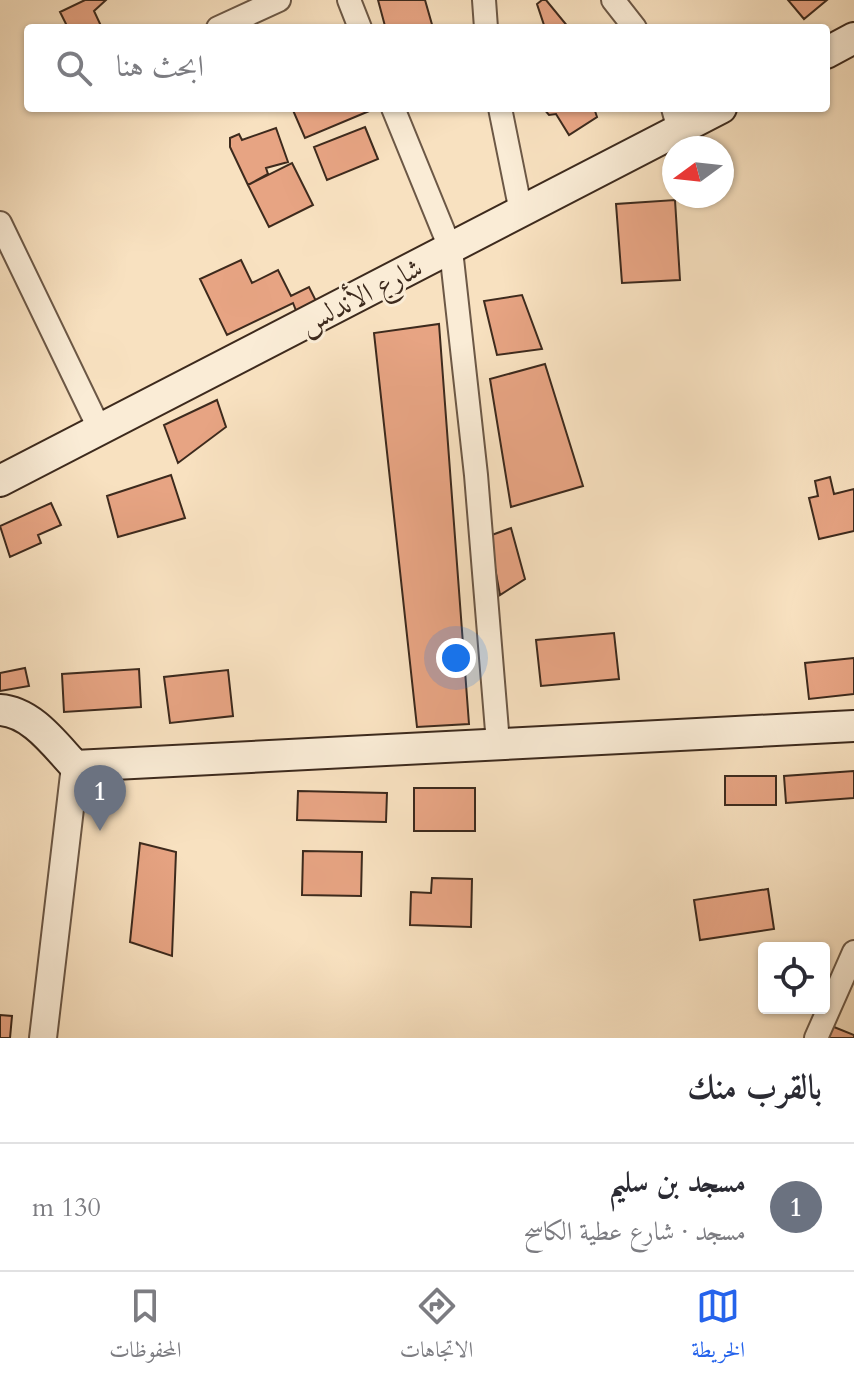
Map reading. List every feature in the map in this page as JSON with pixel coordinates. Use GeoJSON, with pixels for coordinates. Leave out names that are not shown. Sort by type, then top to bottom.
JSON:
{"type":"FeatureCollection","features":[{"type":"Feature","properties":{"kind":"main road"},"geometry":{"type":"LineString","coordinates":[[830,51],[854,38]]}},
{"type":"Feature","properties":{"kind":"main road","name":"شارع الأندلس"},"geometry":{"type":"LineString","coordinates":[[0,481],[451,250],[676,119],[705,112]]}},
{"type":"Feature","properties":{"kind":"main road"},"geometry":{"type":"LineString","coordinates":[[0,710],[24,717],[75,766],[854,726]]}},
{"type":"Feature","properties":{"kind":"street"},"geometry":{"type":"LineString","coordinates":[[227,24],[279,0]]}},
{"type":"Feature","properties":{"kind":"street"},"geometry":{"type":"LineString","coordinates":[[349,0],[358,24]]}},
{"type":"Feature","properties":{"kind":"street"},"geometry":{"type":"LineString","coordinates":[[484,0],[486,24]]}},
{"type":"Feature","properties":{"kind":"street"},"geometry":{"type":"LineString","coordinates":[[613,0],[632,24]]}},
{"type":"Feature","properties":{"kind":"street"},"geometry":{"type":"LineString","coordinates":[[395,112],[451,250],[476,475],[498,743]]}},
{"type":"Feature","properties":{"kind":"street"},"geometry":{"type":"LineString","coordinates":[[501,112],[521,212]]}},
{"type":"Feature","properties":{"kind":"street"},"geometry":{"type":"LineString","coordinates":[[0,223],[100,430]]}},
{"type":"Feature","properties":{"kind":"street"},"geometry":{"type":"LineString","coordinates":[[43,1038],[75,766]]}},
{"type":"Feature","properties":{"kind":"street"},"geometry":{"type":"LineString","coordinates":[[816,1038],[846,994],[854,952]]}},
{"type":"Feature","properties":{"kind":"building"},"geometry":{"type":"Polygon","coordinates":[[[85,0],[106,0],[94,11],[100,24],[66,24],[60,12],[85,0]]]}},
{"type":"Feature","properties":{"kind":"building"},"geometry":{"type":"Polygon","coordinates":[[[378,0],[425,0],[432,24],[384,24],[378,0]]]}},
{"type":"Feature","properties":{"kind":"building"},"geometry":{"type":"Polygon","coordinates":[[[546,0],[566,24],[544,24],[537,4],[546,0]]]}},
{"type":"Feature","properties":{"kind":"building"},"geometry":{"type":"Polygon","coordinates":[[[788,0],[827,0],[804,19],[788,0]]]}},
{"type":"Feature","properties":{"kind":"building"},"geometry":{"type":"Polygon","coordinates":[[[294,112],[367,112],[305,138],[294,112]]]}},
{"type":"Feature","properties":{"kind":"building"},"geometry":{"type":"Polygon","coordinates":[[[546,112],[595,112],[597,117],[569,135],[556,114],[549,115],[546,112]]]}},
{"type":"Feature","properties":{"kind":"building"},"geometry":{"type":"Polygon","coordinates":[[[365,127],[378,159],[327,180],[314,147],[365,127]]]}},
{"type":"Feature","properties":{"kind":"building"},"geometry":{"type":"Polygon","coordinates":[[[276,128],[288,162],[266,168],[268,174],[248,185],[230,147],[230,138],[239,134],[242,140],[276,128]]]}},
{"type":"Feature","properties":{"kind":"building"},"geometry":{"type":"Polygon","coordinates":[[[292,163],[313,205],[269,227],[248,185],[292,163]]]}},
{"type":"Feature","properties":{"kind":"building"},"geometry":{"type":"Polygon","coordinates":[[[662,201],[662,208],[676,208],[680,280],[622,283],[616,204],[662,201]]]}},
{"type":"Feature","properties":{"kind":"building"},"geometry":{"type":"Polygon","coordinates":[[[241,260],[252,283],[278,270],[291,296],[309,287],[317,303],[297,313],[293,303],[227,335],[200,279],[241,260]]]}},
{"type":"Feature","properties":{"kind":"building"},"geometry":{"type":"Polygon","coordinates":[[[522,295],[542,349],[497,355],[484,301],[522,295]]]}},
{"type":"Feature","properties":{"kind":"building"},"geometry":{"type":"Polygon","coordinates":[[[439,324],[469,724],[417,727],[374,333],[439,324]]]}},
{"type":"Feature","properties":{"kind":"building"},"geometry":{"type":"Polygon","coordinates":[[[545,364],[583,486],[511,507],[490,379],[545,364]]]}},
{"type":"Feature","properties":{"kind":"building"},"geometry":{"type":"Polygon","coordinates":[[[217,400],[226,427],[178,463],[164,425],[217,400]]]}},
{"type":"Feature","properties":{"kind":"building"},"geometry":{"type":"Polygon","coordinates":[[[171,475],[185,518],[118,537],[107,496],[171,475]]]}},
{"type":"Feature","properties":{"kind":"building"},"geometry":{"type":"Polygon","coordinates":[[[830,477],[834,494],[854,489],[854,531],[819,539],[809,498],[818,496],[815,481],[830,477]]]}},
{"type":"Feature","properties":{"kind":"building"},"geometry":{"type":"Polygon","coordinates":[[[51,503],[61,525],[38,535],[41,543],[10,557],[0,526],[51,503]]]}},
{"type":"Feature","properties":{"kind":"building"},"geometry":{"type":"Polygon","coordinates":[[[511,528],[525,579],[500,595],[489,536],[511,528]]]}},
{"type":"Feature","properties":{"kind":"building"},"geometry":{"type":"Polygon","coordinates":[[[614,633],[619,679],[541,686],[536,640],[614,633]]]}},
{"type":"Feature","properties":{"kind":"building"},"geometry":{"type":"Polygon","coordinates":[[[854,658],[854,694],[809,699],[805,663],[854,658]]]}},
{"type":"Feature","properties":{"kind":"building"},"geometry":{"type":"Polygon","coordinates":[[[25,668],[29,686],[0,691],[0,673],[25,668]]]}},
{"type":"Feature","properties":{"kind":"building"},"geometry":{"type":"Polygon","coordinates":[[[139,669],[141,707],[64,712],[62,674],[139,669]]]}},
{"type":"Feature","properties":{"kind":"building"},"geometry":{"type":"Polygon","coordinates":[[[228,670],[233,716],[170,723],[164,677],[228,670]]]}},
{"type":"Feature","properties":{"kind":"building"},"geometry":{"type":"Polygon","coordinates":[[[854,771],[854,798],[786,803],[784,776],[854,771]]]}},
{"type":"Feature","properties":{"kind":"building"},"geometry":{"type":"Polygon","coordinates":[[[725,776],[776,776],[776,805],[725,805],[725,776]]]}},
{"type":"Feature","properties":{"kind":"building"},"geometry":{"type":"Polygon","coordinates":[[[414,788],[475,788],[475,831],[414,831],[414,788]]]}},
{"type":"Feature","properties":{"kind":"building"},"geometry":{"type":"Polygon","coordinates":[[[298,791],[387,793],[386,822],[297,820],[298,791]]]}},
{"type":"Feature","properties":{"kind":"building"},"geometry":{"type":"Polygon","coordinates":[[[140,843],[176,852],[172,956],[130,942],[140,843]]]}},
{"type":"Feature","properties":{"kind":"building"},"geometry":{"type":"Polygon","coordinates":[[[303,851],[362,852],[361,896],[302,895],[303,851]]]}},
{"type":"Feature","properties":{"kind":"building"},"geometry":{"type":"Polygon","coordinates":[[[432,878],[472,879],[471,927],[410,925],[411,892],[431,893],[432,878]]]}},
{"type":"Feature","properties":{"kind":"building"},"geometry":{"type":"Polygon","coordinates":[[[768,889],[774,929],[700,940],[694,900],[768,889]]]}},
{"type":"Feature","properties":{"kind":"building"},"geometry":{"type":"Polygon","coordinates":[[[0,1015],[12,1016],[10,1038],[0,1038],[0,1015]]]}},
{"type":"Feature","properties":{"kind":"building"},"geometry":{"type":"Polygon","coordinates":[[[829,1025],[854,1035],[854,1038],[823,1038],[829,1025]]]}},
{"type":"Feature","properties":{"kind":"place","name":"مسجد بن سليم"},"geometry":{"type":"Point","coordinates":[100,831]}}]}
